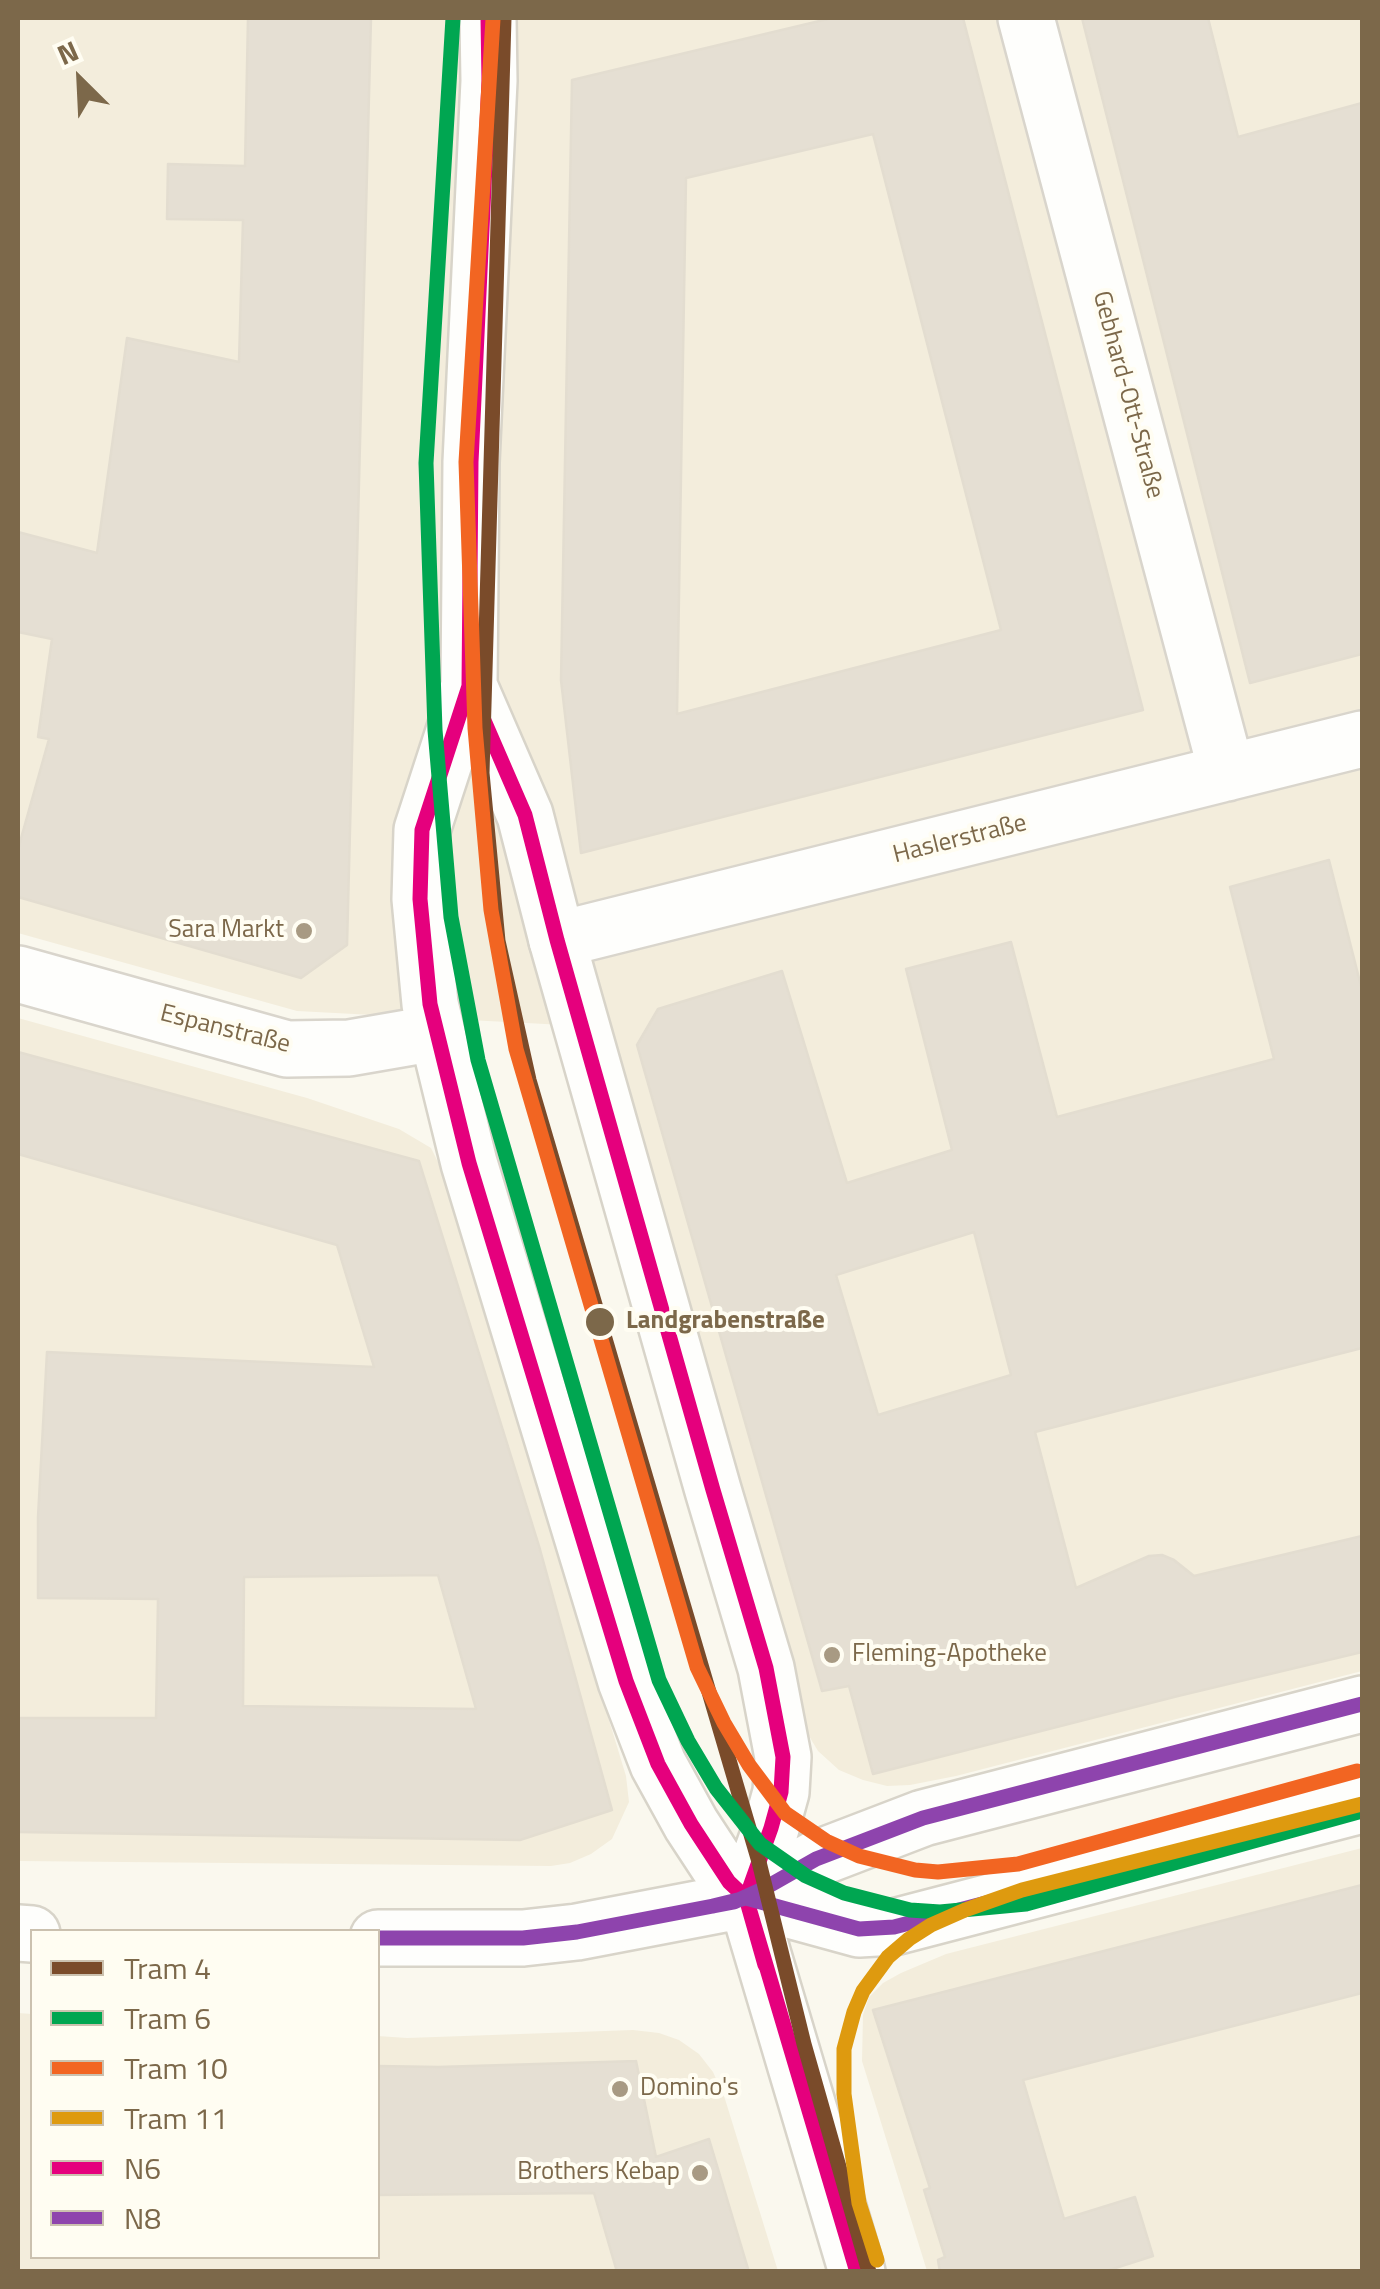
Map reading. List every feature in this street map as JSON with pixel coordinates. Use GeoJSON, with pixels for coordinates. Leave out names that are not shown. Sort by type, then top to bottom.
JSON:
{"type":"FeatureCollection","features":[{"type":"Feature","properties":{"kind":"main road","name":"Gebhard-Ott-Straße"},"geometry":{"type":"LineString","coordinates":[[1026,18],[1227,773]]}},
{"type":"Feature","properties":{"kind":"main road"},"geometry":{"type":"LineString","coordinates":[[492,19],[471,462],[469,686],[422,830],[420,899],[428,989],[468,1163],[634,1704],[658,1764],[729,1882],[746,1898],[859,1928],[894,1927],[1362,1804]]}},
{"type":"Feature","properties":{"kind":"main road"},"geometry":{"type":"LineString","coordinates":[[469,686],[525,814],[557,940],[758,1640],[783,1757],[781,1792],[746,1898],[857,2272]]}},
{"type":"Feature","properties":{"kind":"main road","name":"Haslerstraße"},"geometry":{"type":"LineString","coordinates":[[557,940],[1362,739]]}},
{"type":"Feature","properties":{"kind":"main road","name":"Espanstraße"},"geometry":{"type":"LineString","coordinates":[[18,974],[286,1050],[349,1048],[436,1033]]}},
{"type":"Feature","properties":{"kind":"main road"},"geometry":{"type":"LineString","coordinates":[[380,1938],[523,1938],[596,1928],[746,1898],[816,1860],[923,1818],[1362,1704]]}},
{"type":"Feature","properties":{"kind":"shaded area"},"geometry":{"type":"Polygon","coordinates":[[[18,18],[1362,18],[1362,1671],[910,1785],[887,1786],[839,1770],[818,1751],[806,1731],[602,1027],[297,1011],[18,933],[18,18]]]}},
{"type":"Feature","properties":{"kind":"shaded area"},"geometry":{"type":"Polygon","coordinates":[[[18,1018],[307,1098],[399,1129],[431,1148],[442,1170],[626,1776],[629,1802],[612,1839],[591,1854],[551,1866],[18,1861],[18,1018]]]}},
{"type":"Feature","properties":{"kind":"shaded area"},"geometry":{"type":"Polygon","coordinates":[[[1362,1848],[1362,2271],[927,2271],[862,2061],[863,2015],[869,1997],[883,1983],[946,1954],[1362,1848]]]}},
{"type":"Feature","properties":{"kind":"shaded area"},"geometry":{"type":"Polygon","coordinates":[[[18,2013],[30,2014],[30,2259],[380,2259],[380,2036],[633,2030],[679,2040],[699,2054],[713,2072],[725,2099],[778,2271],[18,2271],[18,2013]]]}},
{"type":"Feature","properties":{"kind":"building"},"geometry":{"type":"Polygon","coordinates":[[[248,18],[371,18],[347,945],[301,978],[18,897],[18,849],[49,739],[38,737],[52,639],[18,632],[18,532],[97,553],[127,338],[239,362],[243,220],[167,219],[168,164],[245,166],[248,18]]]}},
{"type":"Feature","properties":{"kind":"building"},"geometry":{"type":"Polygon","coordinates":[[[832,18],[963,18],[1143,710],[581,853],[561,680],[572,80],[832,18]],[[873,134],[686,178],[677,714],[1001,630],[873,134]]]}},
{"type":"Feature","properties":{"kind":"building"},"geometry":{"type":"Polygon","coordinates":[[[1082,18],[1208,18],[1238,137],[1362,103],[1362,654],[1250,683],[1082,18]]]}},
{"type":"Feature","properties":{"kind":"building"},"geometry":{"type":"Polygon","coordinates":[[[1329,860],[1362,990],[1362,1348],[1035,1432],[1076,1588],[1149,1556],[1162,1555],[1174,1560],[1194,1576],[1362,1536],[1362,1652],[873,1774],[849,1686],[822,1691],[637,1045],[658,1009],[782,971],[847,1183],[952,1150],[906,969],[1011,942],[1057,1117],[1274,1059],[1230,887],[1329,860]],[[974,1232],[836,1275],[878,1415],[1011,1375],[974,1232]]]}},
{"type":"Feature","properties":{"kind":"building"},"geometry":{"type":"Polygon","coordinates":[[[18,1052],[419,1161],[539,1546],[612,1810],[520,1840],[18,1832],[18,1718],[156,1718],[158,1599],[38,1598],[47,1352],[374,1367],[337,1245],[18,1154],[18,1052]],[[438,1575],[244,1577],[243,1706],[476,1709],[438,1575]]]}},
{"type":"Feature","properties":{"kind":"building"},"geometry":{"type":"Polygon","coordinates":[[[1362,1885],[1362,1993],[1023,2080],[1064,2219],[1135,2197],[1153,2256],[1103,2272],[940,2272],[938,2260],[945,2257],[924,2190],[930,2188],[873,2010],[1362,1885]]]}},
{"type":"Feature","properties":{"kind":"building"},"geometry":{"type":"Polygon","coordinates":[[[636,2061],[656,2157],[709,2139],[749,2272],[617,2272],[594,2193],[380,2195],[380,2066],[636,2061]]]}},
{"type":"Feature","properties":{"kind":"tram line","name":"6"},"geometry":{"type":"LineString","coordinates":[[453,18],[426,463],[435,730],[451,917],[478,1060],[659,1680],[688,1741],[716,1788],[760,1844],[806,1876],[844,1893],[910,1910],[940,1912],[1026,1904],[1362,1811]]}},
{"type":"Feature","properties":{"kind":"tram line","name":"4"},"geometry":{"type":"LineString","coordinates":[[504,18],[482,773],[498,941],[529,1080],[759,1862],[804,2044],[869,2272]]}},
{"type":"Feature","properties":{"kind":"tram line","name":"10"},"geometry":{"type":"LineString","coordinates":[[493,19],[466,462],[475,728],[491,910],[516,1049],[697,1667],[724,1723],[785,1813],[826,1841],[859,1856],[938,1872],[1018,1864],[1357,1771]]}},
{"type":"Feature","properties":{"kind":"tram line","name":"11"},"geometry":{"type":"LineString","coordinates":[[877,2260],[859,2203],[844,2094],[844,2049],[863,1991],[888,1957],[931,1925],[1022,1890],[1362,1804]]}},
{"type":"Feature","properties":{"kind":"transit line","name":"N6"},"geometry":{"type":"LineString","coordinates":[[488,18],[489,81],[471,462],[469,686],[422,830],[420,899],[430,1004],[469,1163],[626,1681],[658,1764],[691,1824],[729,1882],[746,1898],[857,2272]]}},
{"type":"Feature","properties":{"kind":"transit line","name":"N6"},"geometry":{"type":"LineString","coordinates":[[470,645],[469,686],[525,815],[557,940],[766,1668],[783,1757],[781,1792],[746,1898],[765,1965]]}},
{"type":"Feature","properties":{"kind":"transit line","name":"N8"},"geometry":{"type":"LineString","coordinates":[[380,1938],[523,1938],[577,1932],[734,1902],[816,1859],[923,1818],[1362,1704]]}},
{"type":"Feature","properties":{"kind":"transit line","name":"N8"},"geometry":{"type":"LineString","coordinates":[[713,1906],[746,1898],[859,1929],[894,1927],[1362,1805]]}},
{"type":"Feature","properties":{"kind":"place","name":"Sara Markt"},"geometry":{"type":"Point","coordinates":[304,931]}},
{"type":"Feature","properties":{"kind":"place","name":"Landgrabenstraße"},"geometry":{"type":"Point","coordinates":[600,1322]}},
{"type":"Feature","properties":{"kind":"place","name":"Fleming-Apotheke"},"geometry":{"type":"Point","coordinates":[832,1655]}},
{"type":"Feature","properties":{"kind":"place","name":"Domino's"},"geometry":{"type":"Point","coordinates":[620,2089]}},
{"type":"Feature","properties":{"kind":"place","name":"Brothers Kebap"},"geometry":{"type":"Point","coordinates":[700,2173]}}]}
